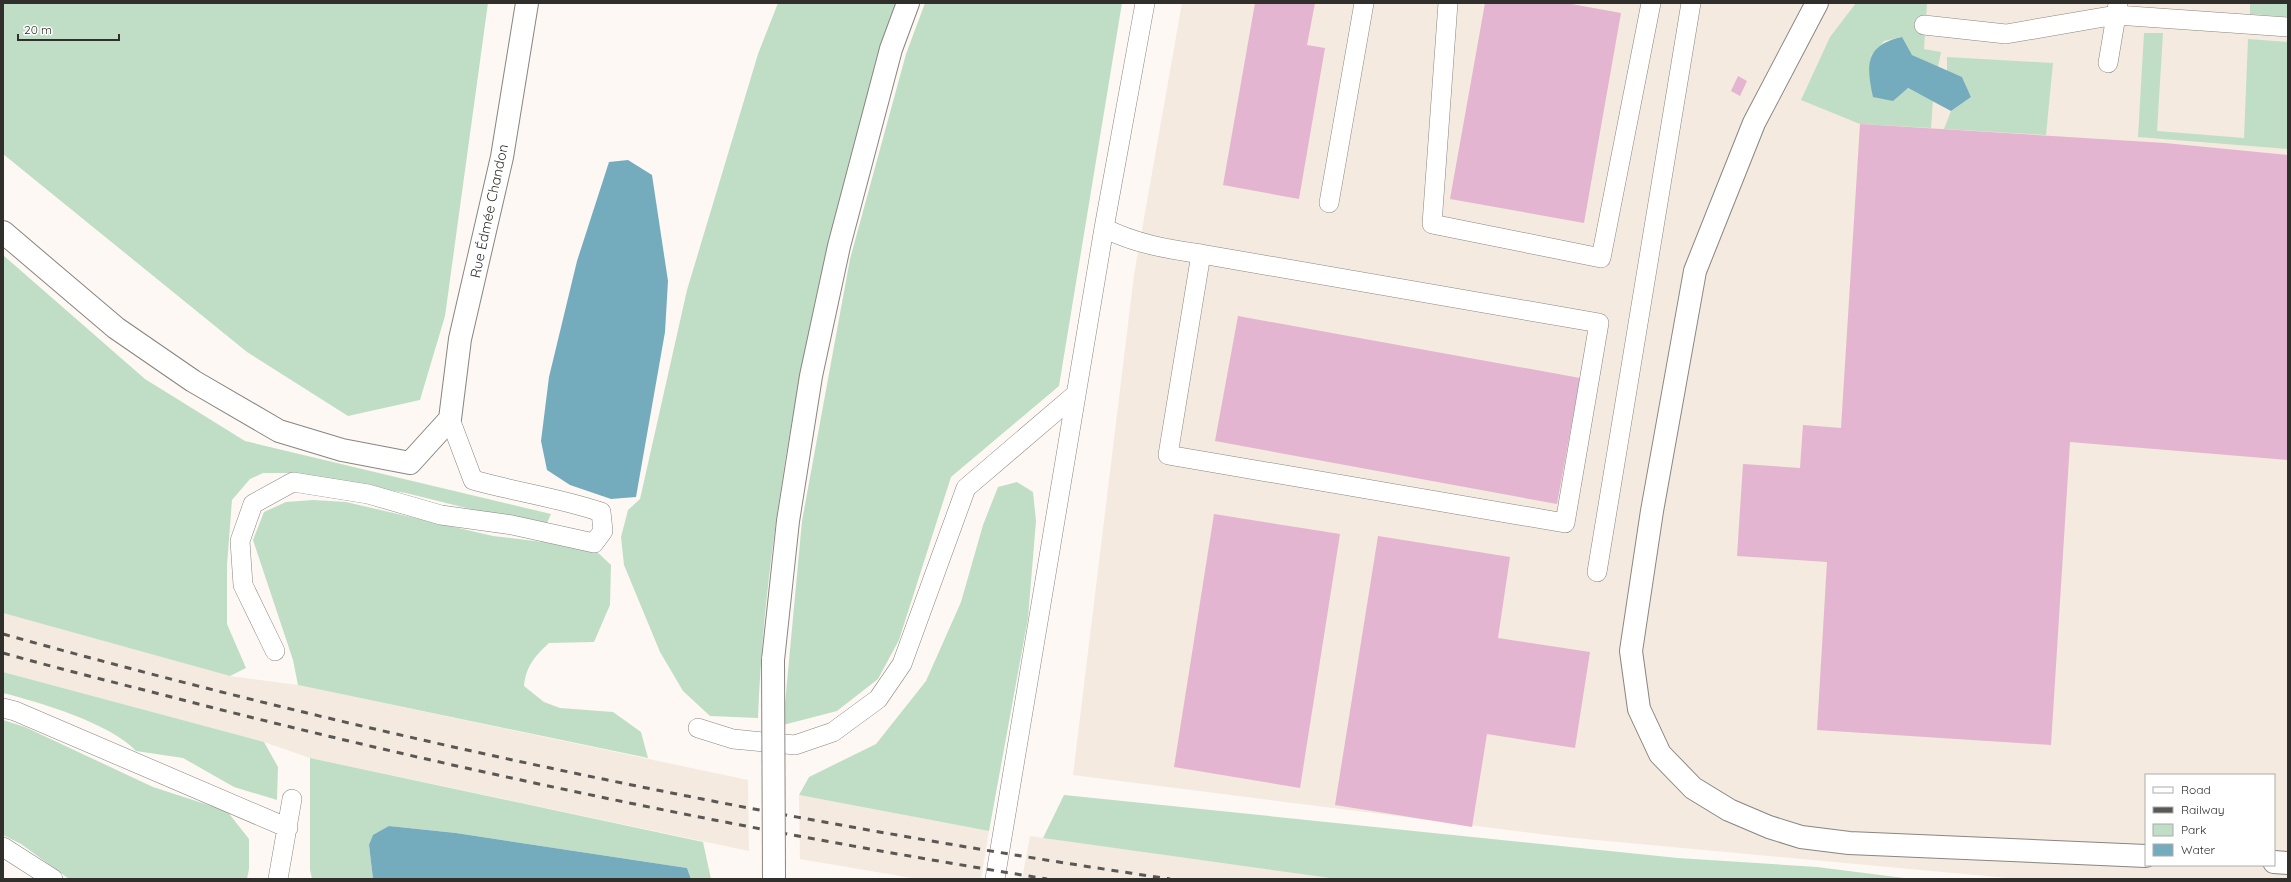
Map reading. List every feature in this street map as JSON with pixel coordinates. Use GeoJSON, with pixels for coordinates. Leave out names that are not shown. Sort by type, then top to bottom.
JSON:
{"type":"FeatureCollection","features":[{"type":"Feature","properties":{"kind":"street","name":"Rue Édmée Chandon"},"geometry":{"type":"LineString","coordinates":[[450,419],[460,339],[502,157],[527,3]]}},
{"type":"Feature","properties":{"kind":"street"},"geometry":{"type":"LineString","coordinates":[[774,879],[773,660],[788,521],[811,376],[839,246],[891,49],[908,3]]}},
{"type":"Feature","properties":{"kind":"street"},"geometry":{"type":"LineString","coordinates":[[1817,3],[1754,123],[1695,271],[1652,511],[1632,651],[1639,709],[1660,754],[1693,788],[1728,810],[1801,838],[1849,843],[2145,856]]}},
{"type":"Feature","properties":{"kind":"street"},"geometry":{"type":"LineString","coordinates":[[3,232],[116,328],[193,381],[279,431],[342,450],[410,463],[450,419]]}},
{"type":"Feature","properties":{"kind":"street"},"geometry":{"type":"LineString","coordinates":[[2275,862],[2288,863]]}},
{"type":"Feature","properties":{"kind":"lane"},"geometry":{"type":"LineString","coordinates":[[994,879],[1104,228],[1145,3]]}},
{"type":"Feature","properties":{"kind":"lane"},"geometry":{"type":"LineString","coordinates":[[1329,203],[1364,3]]}},
{"type":"Feature","properties":{"kind":"lane"},"geometry":{"type":"LineString","coordinates":[[1448,3],[1432,224],[1601,258],[1652,3]]}},
{"type":"Feature","properties":{"kind":"lane"},"geometry":{"type":"LineString","coordinates":[[1597,572],[1691,3]]}},
{"type":"Feature","properties":{"kind":"lane"},"geometry":{"type":"LineString","coordinates":[[2108,63],[2118,9]]}},
{"type":"Feature","properties":{"kind":"lane"},"geometry":{"type":"LineString","coordinates":[[1924,25],[2006,34],[2118,9],[2288,27]]}},
{"type":"Feature","properties":{"kind":"lane"},"geometry":{"type":"LineString","coordinates":[[1104,228],[1123,238],[1150,246],[1201,254],[1599,323],[1565,523],[1168,455],[1201,254]]}},
{"type":"Feature","properties":{"kind":"lane"},"geometry":{"type":"LineString","coordinates":[[698,728],[733,739],[795,745],[833,732],[878,699],[902,664],[966,488],[1076,394]]}},
{"type":"Feature","properties":{"kind":"lane"},"geometry":{"type":"LineString","coordinates":[[275,651],[243,585],[240,541],[254,504],[293,482],[368,494],[441,515],[512,525],[594,543],[603,531],[601,512],[575,503],[519,493],[473,480],[450,419]]}},
{"type":"Feature","properties":{"kind":"lane"},"geometry":{"type":"LineString","coordinates":[[3,708],[73,736],[288,828]]}},
{"type":"Feature","properties":{"kind":"lane"},"geometry":{"type":"LineString","coordinates":[[278,879],[292,799]]}},
{"type":"Feature","properties":{"kind":"lane"},"geometry":{"type":"LineString","coordinates":[[3,847],[53,879]]}},
{"type":"Feature","properties":{"kind":"shaded area"},"geometry":{"type":"Polygon","coordinates":[[[1182,3],[2288,3],[2288,879],[2018,879],[1564,837],[1073,775],[1134,275],[1182,3]]]}},
{"type":"Feature","properties":{"kind":"shaded area"},"geometry":{"type":"Polygon","coordinates":[[[3,613],[230,676],[298,685],[748,780],[749,851],[310,758],[264,742],[3,672],[3,613]]]}},
{"type":"Feature","properties":{"kind":"shaded area"},"geometry":{"type":"Polygon","coordinates":[[[799,795],[989,831],[981,879],[918,879],[800,859],[799,795]]]}},
{"type":"Feature","properties":{"kind":"shaded area"},"geometry":{"type":"Polygon","coordinates":[[[1030,836],[1337,879],[1022,879],[1030,836]]]}},
{"type":"Feature","properties":{"kind":"green space"},"geometry":{"type":"Polygon","coordinates":[[[3,3],[488,3],[445,316],[420,400],[348,416],[247,352],[3,154],[3,3]]]}},
{"type":"Feature","properties":{"kind":"green space"},"geometry":{"type":"Polygon","coordinates":[[[778,3],[896,3],[874,70],[837,208],[815,302],[801,374],[783,472],[776,521],[765,619],[758,718],[710,716],[683,691],[660,652],[624,565],[621,537],[628,510],[640,499],[687,290],[758,54],[778,3]]]}},
{"type":"Feature","properties":{"kind":"green space"},"geometry":{"type":"Polygon","coordinates":[[[925,3],[1122,3],[1059,386],[951,477],[899,640],[878,679],[837,711],[783,725],[802,521],[850,259],[906,54],[925,3]]]}},
{"type":"Feature","properties":{"kind":"green space"},"geometry":{"type":"Polygon","coordinates":[[[1856,3],[1927,3],[1924,49],[1941,52],[1938,67],[1912,55],[1901,37],[1884,41],[1871,56],[1907,88],[1933,101],[1931,128],[1860,124],[1801,100],[1830,37],[1856,3]]]}},
{"type":"Feature","properties":{"kind":"green space"},"geometry":{"type":"Polygon","coordinates":[[[2250,3],[2288,3],[2288,17],[2250,14],[2250,3]]]}},
{"type":"Feature","properties":{"kind":"green space"},"geometry":{"type":"Polygon","coordinates":[[[2144,33],[2163,33],[2157,131],[2244,138],[2248,39],[2288,42],[2288,149],[2138,137],[2144,33]]]}},
{"type":"Feature","properties":{"kind":"green space"},"geometry":{"type":"Polygon","coordinates":[[[1947,57],[2053,63],[2046,135],[1944,129],[1951,111],[1971,97],[1962,77],[1947,71],[1947,57]]]}},
{"type":"Feature","properties":{"kind":"green space"},"geometry":{"type":"Polygon","coordinates":[[[3,255],[145,379],[245,441],[551,514],[547,523],[498,516],[406,493],[307,477],[294,473],[263,473],[250,479],[232,500],[227,565],[227,624],[246,668],[230,676],[3,613],[3,255]]]}},
{"type":"Feature","properties":{"kind":"green space"},"geometry":{"type":"Polygon","coordinates":[[[1017,482],[1033,492],[1036,521],[1028,618],[989,831],[799,795],[809,777],[876,744],[926,681],[961,602],[983,525],[998,487],[1017,482]]]}},
{"type":"Feature","properties":{"kind":"green space"},"geometry":{"type":"Polygon","coordinates":[[[313,500],[346,502],[493,536],[593,548],[611,565],[610,605],[594,642],[549,643],[539,652],[529,667],[524,686],[544,702],[560,708],[613,712],[641,732],[648,758],[298,685],[293,660],[253,540],[264,512],[286,502],[313,500]]]}},
{"type":"Feature","properties":{"kind":"green space"},"geometry":{"type":"Polygon","coordinates":[[[3,672],[264,742],[278,767],[277,800],[234,787],[183,758],[136,751],[125,741],[93,723],[55,708],[3,693],[3,672]]]}},
{"type":"Feature","properties":{"kind":"green space"},"geometry":{"type":"Polygon","coordinates":[[[3,720],[25,727],[153,787],[227,811],[249,839],[249,869],[247,879],[69,879],[21,844],[3,835],[3,720]]]}},
{"type":"Feature","properties":{"kind":"green space"},"geometry":{"type":"Polygon","coordinates":[[[310,758],[703,842],[711,879],[691,879],[687,868],[456,833],[389,826],[369,845],[373,879],[312,879],[310,870],[310,758]]]}},
{"type":"Feature","properties":{"kind":"green space"},"geometry":{"type":"Polygon","coordinates":[[[1064,795],[1678,858],[1817,867],[1912,879],[1337,879],[1043,838],[1064,795]]]}},
{"type":"Feature","properties":{"kind":"water"},"geometry":{"type":"Polygon","coordinates":[[[1902,37],[1912,55],[1962,77],[1971,97],[1951,111],[1908,88],[1893,101],[1873,97],[1869,75],[1871,58],[1881,45],[1902,37]]]}},
{"type":"Feature","properties":{"kind":"water"},"geometry":{"type":"Polygon","coordinates":[[[628,160],[652,175],[668,281],[665,332],[636,497],[611,499],[570,485],[547,470],[541,441],[549,377],[577,261],[609,162],[628,160]]]}},
{"type":"Feature","properties":{"kind":"water"},"geometry":{"type":"Polygon","coordinates":[[[389,826],[456,833],[687,868],[691,879],[373,879],[369,845],[373,835],[389,826]]]}},
{"type":"Feature","properties":{"kind":"building"},"geometry":{"type":"Polygon","coordinates":[[[1255,3],[1315,3],[1307,45],[1325,48],[1299,199],[1223,185],[1255,3]]]}},
{"type":"Feature","properties":{"kind":"building"},"geometry":{"type":"Polygon","coordinates":[[[1485,3],[1566,3],[1621,13],[1584,223],[1450,199],[1485,3]]]}},
{"type":"Feature","properties":{"kind":"building"},"geometry":{"type":"Polygon","coordinates":[[[1738,76],[1747,81],[1740,96],[1731,91],[1738,76]]]}},
{"type":"Feature","properties":{"kind":"building"},"geometry":{"type":"Polygon","coordinates":[[[1860,124],[2165,143],[2288,155],[2288,460],[2070,442],[2051,745],[1817,730],[1827,562],[1737,556],[1743,464],[1800,468],[1803,425],[1841,428],[1860,124]]]}},
{"type":"Feature","properties":{"kind":"building"},"geometry":{"type":"Polygon","coordinates":[[[1238,316],[1580,378],[1557,504],[1215,441],[1238,316]]]}},
{"type":"Feature","properties":{"kind":"building"},"geometry":{"type":"Polygon","coordinates":[[[1214,514],[1340,534],[1300,788],[1174,767],[1214,514]]]}},
{"type":"Feature","properties":{"kind":"building"},"geometry":{"type":"Polygon","coordinates":[[[1378,536],[1510,557],[1498,638],[1590,652],[1575,748],[1487,734],[1472,827],[1335,805],[1378,536]]]}},
{"type":"Feature","properties":{"kind":"railway"},"geometry":{"type":"LineString","coordinates":[[3,634],[147,673],[292,709],[583,775],[876,831],[1170,879]]}},
{"type":"Feature","properties":{"kind":"railway"},"geometry":{"type":"LineString","coordinates":[[3,653],[283,725],[391,751],[608,799],[827,841],[1047,879]]}}]}
